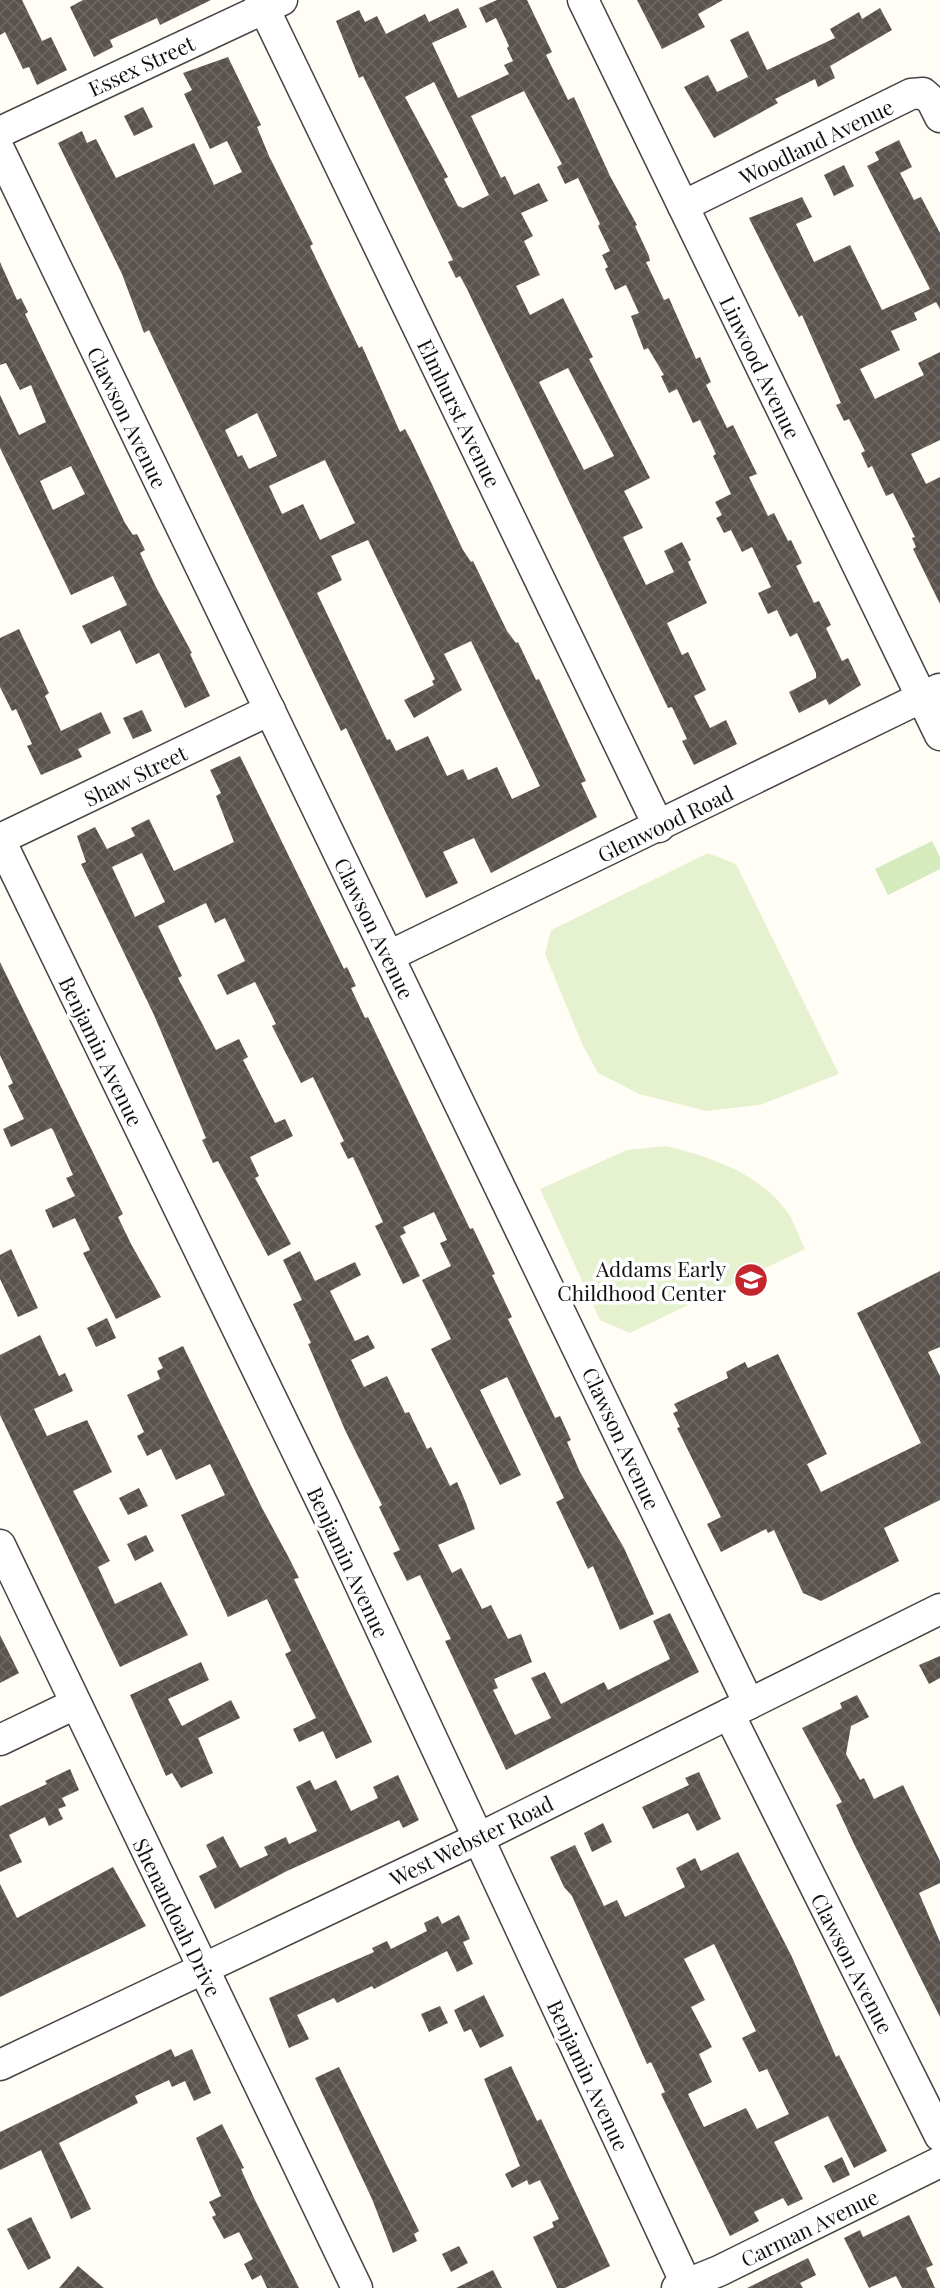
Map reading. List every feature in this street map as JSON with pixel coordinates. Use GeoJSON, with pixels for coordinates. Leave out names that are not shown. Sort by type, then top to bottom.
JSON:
{"type":"FeatureCollection","features":[{"type":"Feature","properties":{"kind":"street","name":"Linwood Avenue"},"geometry":{"type":"LineString","coordinates":[[583,0],[683,206],[931,693],[940,734]]}},
{"type":"Feature","properties":{"kind":"street","name":"Essex Street"},"geometry":{"type":"LineString","coordinates":[[0,132],[269,3]]}},
{"type":"Feature","properties":{"kind":"street","name":"Elmhurst Avenue"},"geometry":{"type":"LineString","coordinates":[[269,3],[659,827]]}},
{"type":"Feature","properties":{"kind":"street","name":"Woodland Avenue"},"geometry":{"type":"LineString","coordinates":[[683,206],[911,94],[923,93],[932,101],[940,117]]}},
{"type":"Feature","properties":{"kind":"street","name":"Clawson Avenue"},"geometry":{"type":"LineString","coordinates":[[0,151],[388,956],[940,2136]]}},
{"type":"Feature","properties":{"kind":"street","name":"Glenwood Road"},"geometry":{"type":"LineString","coordinates":[[388,956],[931,693]]}},
{"type":"Feature","properties":{"kind":"street","name":"Shaw Street"},"geometry":{"type":"LineString","coordinates":[[0,840],[270,710]]}},
{"type":"Feature","properties":{"kind":"street","name":"Benjamin Avenue"},"geometry":{"type":"LineString","coordinates":[[0,840],[319,1497],[479,1838],[684,2287]]}},
{"type":"Feature","properties":{"kind":"street","name":"Shenandoah Drive"},"geometry":{"type":"LineString","coordinates":[[0,1545],[356,2288]]}},
{"type":"Feature","properties":{"kind":"street","name":"West Webster Road"},"geometry":{"type":"LineString","coordinates":[[0,2065],[479,1838],[940,1609]]}},
{"type":"Feature","properties":{"kind":"street"},"geometry":{"type":"LineString","coordinates":[[0,1740],[75,1704]]}},
{"type":"Feature","properties":{"kind":"street","name":"Carman Avenue"},"geometry":{"type":"LineString","coordinates":[[684,2287],[940,2162]]}},
{"type":"Feature","properties":{"kind":"green space"},"geometry":{"type":"Polygon","coordinates":[[[932,841],[940,857],[940,869],[888,895],[875,869],[932,841]]]}},
{"type":"Feature","properties":{"kind":"green space"},"geometry":{"type":"Polygon","coordinates":[[[708,853],[736,864],[839,1074],[760,1105],[706,1111],[639,1094],[598,1073],[583,1046],[545,954],[551,930],[708,853]]]}},
{"type":"Feature","properties":{"kind":"green space"},"geometry":{"type":"Polygon","coordinates":[[[667,1146],[716,1161],[762,1186],[786,1210],[805,1249],[630,1333],[600,1320],[540,1189],[627,1150],[667,1146]]]}},
{"type":"Feature","properties":{"kind":"building"},"geometry":{"type":"Polygon","coordinates":[[[0,0],[22,0],[42,41],[51,37],[67,70],[37,85],[29,67],[23,69],[5,32],[0,35],[0,0]]]}},
{"type":"Feature","properties":{"kind":"building"},"geometry":{"type":"Polygon","coordinates":[[[83,0],[211,0],[160,25],[157,18],[110,40],[113,47],[94,57],[70,7],[83,0]]]}},
{"type":"Feature","properties":{"kind":"building"},"geometry":{"type":"Polygon","coordinates":[[[497,0],[527,0],[552,52],[546,55],[568,100],[574,97],[610,176],[637,225],[635,226],[649,256],[650,261],[646,262],[664,300],[669,298],[696,359],[700,357],[711,382],[706,385],[727,428],[733,425],[757,474],[749,477],[768,516],[774,513],[788,541],[791,540],[802,563],[796,566],[814,603],[819,601],[831,625],[826,628],[842,661],[848,658],[861,685],[829,705],[826,699],[799,713],[789,692],[816,678],[816,673],[797,633],[790,637],[777,610],[768,614],[758,593],[771,587],[752,547],[742,552],[731,530],[724,533],[716,518],[722,515],[715,502],[731,494],[713,456],[716,454],[700,420],[693,423],[677,389],[669,393],[661,376],[664,375],[648,348],[644,350],[631,316],[639,313],[626,285],[615,290],[605,269],[608,267],[602,255],[610,251],[578,178],[565,184],[557,167],[562,164],[524,91],[471,116],[501,178],[505,176],[514,195],[539,183],[548,201],[521,213],[533,236],[524,241],[540,275],[516,286],[530,315],[563,298],[593,357],[589,359],[650,478],[624,491],[643,528],[623,537],[646,585],[674,572],[664,551],[682,542],[707,603],[667,623],[682,655],[688,652],[706,690],[694,696],[710,728],[726,720],[737,744],[694,765],[682,741],[687,739],[672,707],[668,708],[467,289],[460,276],[456,278],[448,262],[453,260],[363,76],[359,78],[336,21],[359,10],[365,22],[377,16],[386,34],[425,14],[429,22],[458,8],[467,27],[432,43],[458,98],[509,74],[504,65],[513,61],[496,18],[486,23],[479,8],[497,0]],[[434,82],[405,97],[448,177],[444,179],[458,206],[463,208],[489,195],[434,82]],[[568,368],[539,382],[584,470],[614,456],[568,368]]]}},
{"type":"Feature","properties":{"kind":"building"},"geometry":{"type":"Polygon","coordinates":[[[637,0],[723,0],[698,14],[705,27],[662,49],[637,0]]]}},
{"type":"Feature","properties":{"kind":"building"},"geometry":{"type":"Polygon","coordinates":[[[880,8],[892,30],[830,66],[835,78],[818,87],[815,79],[775,99],[778,103],[714,138],[684,87],[708,75],[717,92],[748,77],[730,40],[748,31],[767,70],[835,38],[830,29],[859,12],[862,19],[880,8]]]}},
{"type":"Feature","properties":{"kind":"building"},"geometry":{"type":"Polygon","coordinates":[[[228,57],[261,125],[257,127],[269,156],[313,244],[310,246],[359,348],[362,346],[400,432],[405,429],[412,442],[463,550],[471,562],[473,561],[507,631],[516,643],[518,642],[536,680],[539,679],[586,781],[581,783],[597,817],[491,873],[474,838],[443,852],[458,883],[426,898],[346,728],[341,731],[149,330],[144,333],[122,274],[58,143],[82,131],[87,143],[96,139],[116,178],[194,143],[214,185],[242,172],[227,141],[210,149],[184,94],[192,90],[183,73],[228,57]],[[257,413],[225,430],[238,457],[242,455],[249,469],[277,456],[257,413]],[[325,460],[269,486],[282,514],[303,504],[320,540],[355,523],[325,460]],[[368,540],[331,556],[342,580],[317,593],[387,740],[390,739],[396,751],[428,736],[447,776],[463,769],[468,780],[497,767],[512,799],[540,786],[471,641],[444,654],[462,690],[414,718],[404,700],[434,685],[432,681],[435,679],[368,540]]]}},
{"type":"Feature","properties":{"kind":"building"},"geometry":{"type":"Polygon","coordinates":[[[143,107],[153,127],[134,136],[124,116],[143,107]]]}},
{"type":"Feature","properties":{"kind":"building"},"geometry":{"type":"Polygon","coordinates":[[[899,140],[912,167],[900,173],[914,200],[921,197],[940,233],[940,309],[936,302],[914,313],[917,320],[891,331],[900,350],[860,369],[875,399],[924,375],[918,363],[940,352],[940,440],[911,454],[926,484],[940,477],[940,604],[913,549],[916,547],[912,538],[915,537],[893,493],[886,496],[872,466],[868,468],[861,453],[865,451],[849,419],[844,421],[836,405],[841,403],[802,315],[799,317],[749,218],[802,197],[812,217],[796,224],[814,262],[850,245],[882,310],[930,289],[867,166],[879,160],[875,152],[899,140]]]}},
{"type":"Feature","properties":{"kind":"building"},"geometry":{"type":"Polygon","coordinates":[[[844,165],[854,186],[834,196],[824,175],[844,165]]]}},
{"type":"Feature","properties":{"kind":"building"},"geometry":{"type":"Polygon","coordinates":[[[0,262],[17,300],[21,298],[28,312],[25,314],[125,523],[133,535],[137,534],[145,550],[140,553],[192,653],[190,654],[210,696],[185,708],[159,653],[136,664],[120,630],[91,644],[82,626],[127,605],[113,576],[71,595],[0,448],[0,395],[19,435],[46,422],[31,385],[20,390],[6,363],[0,365],[0,262]],[[71,466],[40,481],[53,510],[85,494],[71,466]]]}},
{"type":"Feature","properties":{"kind":"building"},"geometry":{"type":"Polygon","coordinates":[[[19,629],[49,693],[45,696],[61,731],[101,712],[111,733],[78,749],[82,757],[41,775],[27,746],[32,744],[16,709],[12,711],[0,687],[0,638],[19,629]]]}},
{"type":"Feature","properties":{"kind":"building"},"geometry":{"type":"Polygon","coordinates":[[[142,710],[152,731],[133,739],[123,718],[142,710]]]}},
{"type":"Feature","properties":{"kind":"building"},"geometry":{"type":"Polygon","coordinates":[[[240,756],[344,969],[347,967],[356,986],[351,988],[365,1018],[368,1017],[470,1229],[473,1228],[495,1274],[492,1275],[512,1317],[508,1319],[555,1418],[560,1416],[571,1440],[567,1442],[580,1472],[624,1548],[654,1614],[620,1630],[593,1566],[588,1569],[556,1502],[564,1498],[507,1377],[480,1390],[521,1475],[500,1485],[431,1349],[451,1339],[422,1280],[451,1266],[440,1243],[447,1240],[434,1212],[403,1227],[406,1233],[400,1236],[420,1276],[403,1284],[375,1226],[383,1222],[353,1157],[348,1159],[340,1143],[344,1141],[313,1077],[301,1083],[272,1026],[276,1024],[255,982],[227,995],[217,975],[245,961],[225,918],[215,923],[206,903],[158,926],[182,976],[178,978],[216,1050],[239,1039],[248,1057],[243,1060],[275,1123],[285,1119],[293,1136],[250,1157],[259,1176],[255,1178],[291,1244],[268,1256],[218,1161],[213,1163],[202,1140],[206,1138],[154,1015],[81,864],[86,862],[77,836],[95,827],[107,849],[135,836],[131,828],[149,819],[174,871],[234,842],[216,796],[221,793],[210,770],[240,756]],[[142,853],[112,867],[135,917],[165,902],[142,853]]]}},
{"type":"Feature","properties":{"kind":"building"},"geometry":{"type":"Polygon","coordinates":[[[0,962],[123,1214],[118,1217],[161,1297],[116,1319],[83,1253],[90,1250],[75,1218],[53,1228],[45,1210],[75,1196],[66,1178],[73,1175],[53,1130],[51,1128],[11,1147],[3,1129],[24,1119],[8,1086],[13,1083],[0,1055],[0,962]]]}},
{"type":"Feature","properties":{"kind":"building"},"geometry":{"type":"Polygon","coordinates":[[[11,1249],[38,1308],[18,1317],[0,1279],[0,1255],[11,1249]]]}},
{"type":"Feature","properties":{"kind":"building"},"geometry":{"type":"Polygon","coordinates":[[[300,1251],[315,1281],[355,1262],[361,1275],[330,1291],[355,1341],[368,1335],[375,1348],[351,1360],[364,1387],[387,1376],[427,1449],[431,1447],[450,1486],[457,1482],[475,1529],[438,1545],[452,1573],[461,1568],[482,1609],[491,1605],[508,1639],[521,1634],[532,1662],[494,1679],[498,1688],[493,1690],[515,1735],[551,1718],[531,1678],[545,1672],[561,1704],[604,1682],[608,1690],[670,1659],[653,1621],[670,1613],[699,1672],[506,1770],[445,1641],[451,1639],[420,1575],[407,1581],[393,1553],[400,1550],[379,1507],[382,1505],[345,1430],[308,1344],[311,1343],[293,1304],[302,1300],[283,1260],[300,1251]]]}},
{"type":"Feature","properties":{"kind":"building"},"geometry":{"type":"Polygon","coordinates":[[[940,1271],[940,1347],[928,1352],[940,1376],[940,1500],[884,1528],[899,1561],[821,1601],[803,1593],[774,1530],[768,1533],[766,1529],[721,1552],[707,1524],[721,1517],[677,1428],[680,1427],[673,1413],[678,1411],[674,1404],[728,1378],[726,1372],[745,1362],[748,1368],[778,1354],[827,1454],[807,1464],[821,1492],[921,1443],[857,1313],[940,1271]]]}},
{"type":"Feature","properties":{"kind":"building"},"geometry":{"type":"Polygon","coordinates":[[[107,1318],[116,1338],[96,1347],[87,1328],[107,1318]]]}},
{"type":"Feature","properties":{"kind":"building"},"geometry":{"type":"Polygon","coordinates":[[[40,1335],[59,1376],[65,1373],[73,1391],[34,1409],[47,1436],[87,1420],[112,1472],[73,1491],[110,1561],[98,1567],[115,1604],[161,1582],[188,1635],[120,1667],[0,1415],[0,1355],[40,1335]]]}},
{"type":"Feature","properties":{"kind":"building"},"geometry":{"type":"Polygon","coordinates":[[[183,1346],[299,1578],[294,1579],[372,1742],[336,1759],[323,1731],[299,1742],[293,1729],[316,1718],[285,1654],[291,1651],[267,1599],[228,1617],[181,1515],[225,1495],[210,1464],[176,1480],[161,1449],[147,1456],[137,1436],[144,1432],[127,1395],[160,1379],[157,1371],[163,1368],[158,1358],[183,1346]]]}},
{"type":"Feature","properties":{"kind":"building"},"geometry":{"type":"Polygon","coordinates":[[[139,1488],[148,1506],[128,1515],[119,1498],[139,1488]]]}},
{"type":"Feature","properties":{"kind":"building"},"geometry":{"type":"Polygon","coordinates":[[[146,1535],[154,1551],[135,1561],[127,1544],[146,1535]]]}},
{"type":"Feature","properties":{"kind":"building"},"geometry":{"type":"Polygon","coordinates":[[[0,1635],[19,1673],[0,1683],[0,1635]]]}},
{"type":"Feature","properties":{"kind":"building"},"geometry":{"type":"Polygon","coordinates":[[[940,1656],[940,1678],[929,1684],[919,1665],[940,1656]]]}},
{"type":"Feature","properties":{"kind":"building"},"geometry":{"type":"Polygon","coordinates":[[[201,1662],[209,1680],[168,1699],[182,1726],[231,1700],[240,1718],[198,1738],[213,1773],[181,1788],[172,1773],[166,1776],[130,1695],[201,1662]]]}},
{"type":"Feature","properties":{"kind":"building"},"geometry":{"type":"Polygon","coordinates":[[[857,1695],[869,1717],[851,1726],[846,1754],[860,1780],[864,1778],[874,1799],[903,1785],[940,1861],[940,1883],[919,1893],[940,1942],[940,2017],[836,1805],[842,1802],[802,1728],[842,1708],[840,1703],[857,1695]]]}},
{"type":"Feature","properties":{"kind":"building"},"geometry":{"type":"Polygon","coordinates":[[[70,1769],[79,1790],[62,1798],[66,1806],[58,1809],[63,1819],[49,1826],[45,1817],[9,1835],[22,1862],[0,1872],[0,1806],[47,1784],[45,1781],[70,1769]]]}},
{"type":"Feature","properties":{"kind":"building"},"geometry":{"type":"Polygon","coordinates":[[[699,1772],[721,1819],[697,1831],[688,1813],[653,1829],[642,1807],[689,1785],[685,1778],[699,1772]]]}},
{"type":"Feature","properties":{"kind":"building"},"geometry":{"type":"Polygon","coordinates":[[[398,1775],[419,1820],[403,1828],[399,1820],[287,1871],[215,1909],[199,1876],[217,1867],[206,1845],[223,1836],[240,1868],[268,1855],[264,1847],[286,1837],[289,1844],[317,1831],[296,1787],[310,1780],[315,1790],[336,1780],[351,1811],[378,1798],[373,1787],[398,1775]]]}},
{"type":"Feature","properties":{"kind":"building"},"geometry":{"type":"Polygon","coordinates":[[[603,1823],[612,1842],[592,1852],[584,1833],[603,1823]]]}},
{"type":"Feature","properties":{"kind":"building"},"geometry":{"type":"Polygon","coordinates":[[[575,1845],[604,1906],[617,1900],[625,1917],[685,1887],[676,1868],[695,1858],[701,1871],[738,1852],[791,1955],[836,2057],[839,2055],[887,2151],[854,2168],[828,2116],[774,2142],[803,2199],[788,2206],[783,2198],[754,2212],[759,2221],[730,2236],[661,2094],[665,2092],[651,2062],[647,2064],[572,1896],[564,1887],[550,1857],[575,1845]],[[714,1944],[684,1959],[705,2000],[691,2007],[712,2047],[699,2054],[712,2082],[688,2094],[704,2127],[746,2108],[757,2129],[789,2114],[767,2069],[759,2072],[742,2038],[756,2031],[714,1944]]]}},
{"type":"Feature","properties":{"kind":"building"},"geometry":{"type":"Polygon","coordinates":[[[113,1867],[146,1926],[0,1997],[0,1884],[17,1918],[113,1867]]]}},
{"type":"Feature","properties":{"kind":"building"},"geometry":{"type":"Polygon","coordinates":[[[459,1915],[470,1939],[463,1942],[473,1964],[457,1972],[447,1951],[374,1989],[372,1986],[337,2003],[334,1998],[297,2015],[309,2039],[289,2048],[269,1998],[374,1952],[372,1948],[387,1941],[391,1949],[427,1931],[424,1923],[438,1916],[442,1924],[459,1915]]]}},
{"type":"Feature","properties":{"kind":"building"},"geometry":{"type":"Polygon","coordinates":[[[484,1995],[504,2036],[480,2048],[471,2029],[464,2032],[454,2010],[484,1995]]]}},
{"type":"Feature","properties":{"kind":"building"},"geometry":{"type":"Polygon","coordinates":[[[440,2006],[448,2023],[429,2032],[421,2014],[440,2006]]]}},
{"type":"Feature","properties":{"kind":"building"},"geometry":{"type":"Polygon","coordinates":[[[171,2049],[175,2057],[192,2049],[211,2093],[194,2101],[185,2081],[172,2087],[169,2080],[135,2096],[138,2103],[59,2143],[91,2209],[71,2219],[41,2150],[0,2170],[0,2132],[171,2049]]]}},
{"type":"Feature","properties":{"kind":"building"},"geometry":{"type":"Polygon","coordinates":[[[511,2066],[537,2121],[541,2119],[610,2266],[565,2288],[557,2288],[533,2237],[554,2227],[552,2222],[559,2219],[540,2180],[529,2185],[527,2180],[512,2188],[505,2174],[520,2166],[484,2079],[511,2066]]]}},
{"type":"Feature","properties":{"kind":"building"},"geometry":{"type":"Polygon","coordinates":[[[339,2067],[419,2231],[414,2234],[417,2241],[393,2253],[372,2199],[315,2078],[339,2067]]]}},
{"type":"Feature","properties":{"kind":"building"},"geometry":{"type":"Polygon","coordinates":[[[222,2124],[244,2168],[241,2169],[254,2198],[299,2288],[267,2288],[261,2275],[252,2280],[244,2264],[253,2259],[239,2232],[224,2239],[212,2217],[216,2215],[209,2202],[221,2196],[196,2138],[222,2124]]]}},
{"type":"Feature","properties":{"kind":"building"},"geometry":{"type":"Polygon","coordinates":[[[842,2157],[850,2175],[833,2183],[824,2166],[842,2157]]]}},
{"type":"Feature","properties":{"kind":"building"},"geometry":{"type":"Polygon","coordinates":[[[909,2215],[933,2265],[926,2268],[935,2288],[902,2288],[896,2276],[869,2288],[844,2238],[860,2230],[863,2237],[909,2215]]]}},
{"type":"Feature","properties":{"kind":"building"},"geometry":{"type":"Polygon","coordinates":[[[31,2217],[51,2258],[28,2270],[7,2229],[31,2217]]]}},
{"type":"Feature","properties":{"kind":"building"},"geometry":{"type":"Polygon","coordinates":[[[459,2246],[468,2263],[451,2272],[442,2254],[459,2246]]]}},
{"type":"Feature","properties":{"kind":"building"},"geometry":{"type":"Polygon","coordinates":[[[808,2258],[816,2275],[800,2283],[803,2288],[747,2288],[808,2258]]]}},
{"type":"Feature","properties":{"kind":"building"},"geometry":{"type":"Polygon","coordinates":[[[78,2266],[104,2288],[59,2288],[78,2266]]]}},
{"type":"Feature","properties":{"kind":"building"},"geometry":{"type":"Polygon","coordinates":[[[493,2270],[502,2288],[456,2288],[493,2270]]]}},
{"type":"Feature","properties":{"kind":"place","name":"Addams Early Childhood Center"},"geometry":{"type":"Point","coordinates":[751,1280]}}]}
